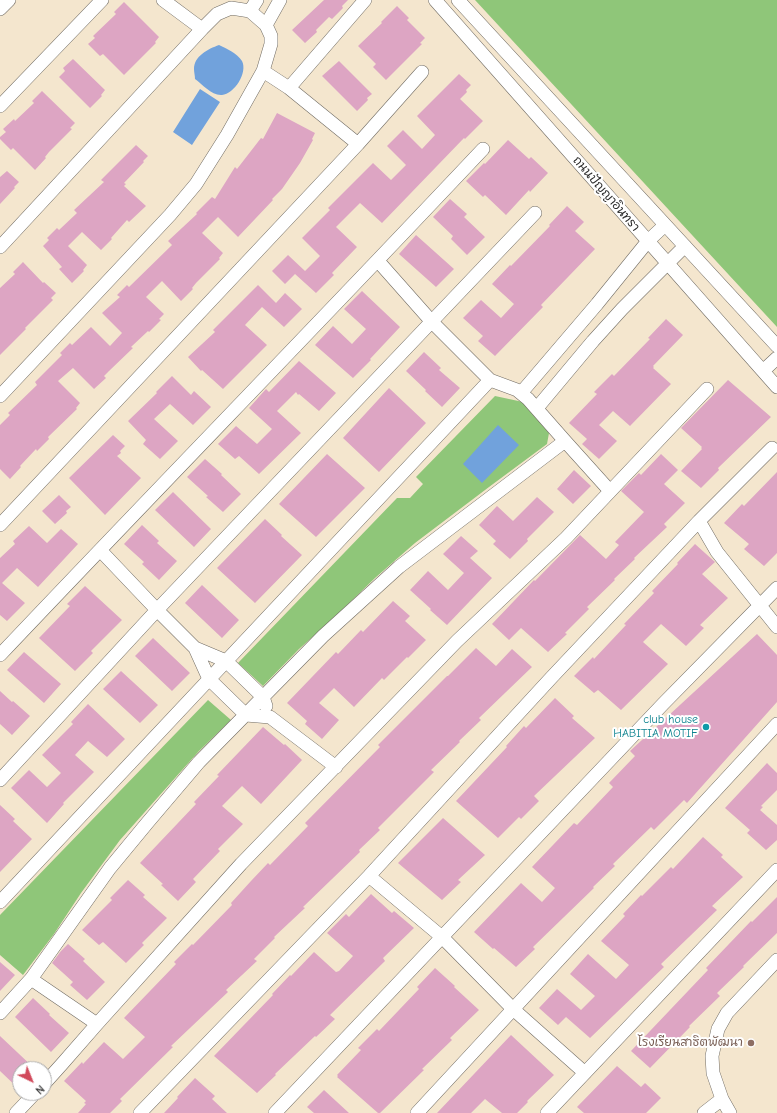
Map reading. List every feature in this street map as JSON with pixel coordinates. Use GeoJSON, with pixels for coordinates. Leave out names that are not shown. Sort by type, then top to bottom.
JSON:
{"type":"FeatureCollection","features":[{"type":"Feature","properties":{"kind":"street"},"geometry":{"type":"LineString","coordinates":[[0,9],[9,0]]}},
{"type":"Feature","properties":{"kind":"street"},"geometry":{"type":"LineString","coordinates":[[0,106],[102,0]]}},
{"type":"Feature","properties":{"kind":"street"},"geometry":{"type":"LineString","coordinates":[[163,0],[202,28]]}},
{"type":"Feature","properties":{"kind":"street"},"geometry":{"type":"LineString","coordinates":[[266,25],[280,0]]}},
{"type":"Feature","properties":{"kind":"street"},"geometry":{"type":"LineString","coordinates":[[289,88],[365,0]]}},
{"type":"Feature","properties":{"kind":"street","name":"ถนนปัญญาอินทรา"},"geometry":{"type":"LineString","coordinates":[[435,0],[763,371],[776,383]]}},
{"type":"Feature","properties":{"kind":"street","name":"ถนนปัญญาอินทรา"},"geometry":{"type":"LineString","coordinates":[[458,0],[777,346]]}},
{"type":"Feature","properties":{"kind":"street"},"geometry":{"type":"LineString","coordinates":[[0,247],[202,28],[218,14],[231,8],[253,6],[272,36],[263,71],[227,135],[196,184],[170,215],[0,396]]}},
{"type":"Feature","properties":{"kind":"street"},"geometry":{"type":"LineString","coordinates":[[263,71],[289,88],[358,144]]}},
{"type":"Feature","properties":{"kind":"street"},"geometry":{"type":"LineString","coordinates":[[0,525],[358,144],[422,72]]}},
{"type":"Feature","properties":{"kind":"street"},"geometry":{"type":"LineString","coordinates":[[0,655],[378,261],[483,149]]}},
{"type":"Feature","properties":{"kind":"street"},"geometry":{"type":"LineString","coordinates":[[0,780],[157,610],[535,213]]}},
{"type":"Feature","properties":{"kind":"street"},"geometry":{"type":"LineString","coordinates":[[521,393],[648,241],[665,225]]}},
{"type":"Feature","properties":{"kind":"street"},"geometry":{"type":"LineString","coordinates":[[537,408],[593,341],[631,299],[685,246]]}},
{"type":"Feature","properties":{"kind":"street"},"geometry":{"type":"LineString","coordinates":[[378,261],[432,322],[490,380],[517,390],[528,398],[610,491]]}},
{"type":"Feature","properties":{"kind":"street"},"geometry":{"type":"LineString","coordinates":[[576,328],[593,341]]}},
{"type":"Feature","properties":{"kind":"street"},"geometry":{"type":"LineString","coordinates":[[763,371],[777,358]]}},
{"type":"Feature","properties":{"kind":"street"},"geometry":{"type":"LineString","coordinates":[[0,902],[490,380]]}},
{"type":"Feature","properties":{"kind":"street"},"geometry":{"type":"LineString","coordinates":[[52,1075],[96,1024],[241,864],[457,641],[566,538],[707,389]]}},
{"type":"Feature","properties":{"kind":"street"},"geometry":{"type":"LineString","coordinates":[[0,1014],[31,979],[110,868],[199,762],[323,636],[399,567],[565,441]]}},
{"type":"Feature","properties":{"kind":"street"},"geometry":{"type":"LineString","coordinates":[[140,1113],[369,876],[699,521],[772,448]]}},
{"type":"Feature","properties":{"kind":"street"},"geometry":{"type":"LineString","coordinates":[[699,521],[718,552],[777,627]]}},
{"type":"Feature","properties":{"kind":"street"},"geometry":{"type":"LineString","coordinates":[[100,550],[195,648],[209,679],[246,715],[270,717],[336,767]]}},
{"type":"Feature","properties":{"kind":"street"},"geometry":{"type":"LineString","coordinates":[[275,1113],[663,704],[777,588]]}},
{"type":"Feature","properties":{"kind":"street"},"geometry":{"type":"LineString","coordinates":[[195,648],[226,661],[263,697],[270,717]]}},
{"type":"Feature","properties":{"kind":"street"},"geometry":{"type":"LineString","coordinates":[[417,1113],[777,724]]}},
{"type":"Feature","properties":{"kind":"street"},"geometry":{"type":"LineString","coordinates":[[547,1113],[777,870]]}},
{"type":"Feature","properties":{"kind":"street"},"geometry":{"type":"LineString","coordinates":[[369,876],[442,937],[513,1009],[585,1073]]}},
{"type":"Feature","properties":{"kind":"street"},"geometry":{"type":"LineString","coordinates":[[730,1113],[722,1099],[713,1073],[712,1056],[718,1029],[727,1013],[777,960]]}},
{"type":"Feature","properties":{"kind":"street"},"geometry":{"type":"LineString","coordinates":[[31,979],[96,1024]]}},
{"type":"Feature","properties":{"kind":"street"},"geometry":{"type":"LineString","coordinates":[[704,1113],[722,1099]]}},
{"type":"Feature","properties":{"kind":"street"},"geometry":{"type":"LineString","coordinates":[[16,1113],[27,1101]]}},
{"type":"Feature","properties":{"kind":"green space"},"geometry":{"type":"Polygon","coordinates":[[[475,0],[777,0],[777,327],[475,0]]]}},
{"type":"Feature","properties":{"kind":"green space"},"geometry":{"type":"Polygon","coordinates":[[[495,396],[523,402],[549,433],[547,444],[415,543],[299,649],[263,686],[238,663],[397,498],[410,498],[423,484],[416,477],[495,396]]]}},
{"type":"Feature","properties":{"kind":"green space"},"geometry":{"type":"Polygon","coordinates":[[[208,700],[231,720],[199,751],[120,840],[81,893],[54,934],[23,975],[0,955],[0,915],[208,700]]]}},
{"type":"Feature","properties":{"kind":"water"},"geometry":{"type":"Polygon","coordinates":[[[219,45],[237,56],[242,61],[243,66],[243,71],[239,82],[231,91],[222,95],[211,92],[195,79],[194,70],[196,60],[202,54],[219,45]]]}},
{"type":"Feature","properties":{"kind":"water"},"geometry":{"type":"Polygon","coordinates":[[[200,89],[220,102],[192,145],[173,132],[200,89]]]}},
{"type":"Feature","properties":{"kind":"water"},"geometry":{"type":"Polygon","coordinates":[[[498,425],[519,445],[482,483],[463,464],[498,425]]]}},
{"type":"Feature","properties":{"kind":"building"},"geometry":{"type":"Polygon","coordinates":[[[324,0],[348,0],[342,6],[343,8],[332,19],[329,17],[316,30],[317,32],[305,43],[292,30],[324,0]]]}},
{"type":"Feature","properties":{"kind":"building"},"geometry":{"type":"Polygon","coordinates":[[[124,2],[159,37],[155,42],[156,43],[124,75],[103,54],[100,56],[88,44],[95,38],[93,36],[116,14],[114,12],[124,2]]]}},
{"type":"Feature","properties":{"kind":"building"},"geometry":{"type":"Polygon","coordinates":[[[397,6],[409,18],[407,20],[425,38],[420,43],[422,44],[386,80],[373,67],[376,64],[358,46],[397,6]]]}},
{"type":"Feature","properties":{"kind":"building"},"geometry":{"type":"Polygon","coordinates":[[[73,59],[105,90],[101,95],[102,96],[90,108],[59,77],[65,71],[63,68],[73,59]]]}},
{"type":"Feature","properties":{"kind":"building"},"geometry":{"type":"Polygon","coordinates":[[[339,61],[372,94],[357,111],[322,76],[339,61]]]}},
{"type":"Feature","properties":{"kind":"building"},"geometry":{"type":"Polygon","coordinates":[[[459,74],[471,85],[460,99],[483,121],[465,139],[464,138],[382,223],[360,203],[336,227],[357,247],[332,273],[334,275],[316,293],[295,274],[285,284],[272,271],[288,255],[305,271],[320,256],[302,238],[330,210],[328,208],[373,163],[391,180],[406,165],[387,146],[403,130],[422,149],[435,135],[417,116],[459,74]]]}},
{"type":"Feature","properties":{"kind":"building"},"geometry":{"type":"Polygon","coordinates":[[[42,91],[75,123],[70,128],[72,129],[49,152],[45,157],[46,158],[35,170],[13,148],[11,150],[0,139],[0,137],[6,132],[3,129],[14,119],[15,121],[34,103],[32,101],[42,91]]]}},
{"type":"Feature","properties":{"kind":"building"},"geometry":{"type":"Polygon","coordinates":[[[277,113],[315,133],[312,139],[313,140],[300,163],[282,189],[238,237],[218,217],[202,233],[223,253],[219,258],[220,259],[196,283],[192,288],[193,289],[181,301],[162,281],[146,297],[164,314],[159,319],[161,320],[131,347],[133,348],[104,376],[106,378],[94,389],[73,368],[58,381],[80,403],[76,408],[77,409],[48,437],[49,439],[37,451],[36,449],[10,479],[0,469],[0,425],[10,415],[8,413],[37,385],[35,382],[62,355],[60,353],[70,343],[72,345],[91,327],[110,346],[122,333],[102,313],[120,297],[117,295],[127,285],[129,287],[172,245],[168,241],[197,214],[196,213],[212,197],[215,199],[235,167],[237,169],[261,138],[263,139],[277,113]]]}},
{"type":"Feature","properties":{"kind":"building"},"geometry":{"type":"Polygon","coordinates":[[[508,140],[529,159],[531,157],[548,173],[530,192],[529,190],[506,215],[485,195],[483,197],[466,181],[508,140]]]}},
{"type":"Feature","properties":{"kind":"building"},"geometry":{"type":"Polygon","coordinates":[[[136,145],[148,156],[124,183],[126,184],[124,186],[146,206],[129,222],[127,220],[101,250],[82,232],[68,246],[87,265],[83,270],[84,271],[72,283],[59,269],[62,267],[43,246],[49,240],[47,238],[57,228],[59,230],[77,213],[74,210],[104,182],[101,180],[136,145]]]}},
{"type":"Feature","properties":{"kind":"building"},"geometry":{"type":"Polygon","coordinates":[[[7,171],[19,182],[0,204],[0,177],[7,171]]]}},
{"type":"Feature","properties":{"kind":"building"},"geometry":{"type":"Polygon","coordinates":[[[450,199],[467,214],[464,217],[485,237],[467,255],[451,239],[453,236],[433,217],[450,199]]]}},
{"type":"Feature","properties":{"kind":"building"},"geometry":{"type":"Polygon","coordinates":[[[567,206],[584,222],[575,231],[595,249],[541,305],[543,307],[495,356],[478,341],[483,336],[463,318],[481,300],[501,318],[514,304],[492,284],[550,226],[549,225],[567,206]]]}},
{"type":"Feature","properties":{"kind":"building"},"geometry":{"type":"Polygon","coordinates":[[[416,235],[454,269],[436,287],[399,254],[416,235]]]}},
{"type":"Feature","properties":{"kind":"building"},"geometry":{"type":"Polygon","coordinates":[[[23,262],[43,283],[44,282],[56,293],[51,298],[53,300],[0,355],[0,288],[15,274],[13,272],[23,262]]]}},
{"type":"Feature","properties":{"kind":"building"},"geometry":{"type":"Polygon","coordinates":[[[258,285],[276,303],[285,293],[302,309],[284,327],[262,307],[245,325],[267,345],[223,389],[202,370],[201,371],[188,357],[215,332],[213,330],[258,285]]]}},
{"type":"Feature","properties":{"kind":"building"},"geometry":{"type":"Polygon","coordinates":[[[362,291],[400,327],[353,378],[315,345],[333,326],[352,344],[366,329],[344,309],[362,291]]]}},
{"type":"Feature","properties":{"kind":"building"},"geometry":{"type":"Polygon","coordinates":[[[666,319],[683,335],[653,366],[653,368],[671,384],[630,426],[613,411],[599,425],[617,441],[599,459],[582,444],[587,439],[569,423],[597,394],[594,392],[612,374],[614,376],[650,339],[648,338],[666,319]]]}},
{"type":"Feature","properties":{"kind":"building"},"geometry":{"type":"Polygon","coordinates":[[[424,352],[441,368],[439,370],[460,388],[442,407],[406,371],[424,352]]]}},
{"type":"Feature","properties":{"kind":"building"},"geometry":{"type":"Polygon","coordinates":[[[299,361],[336,393],[319,411],[296,392],[277,411],[301,433],[259,474],[239,456],[235,459],[218,444],[236,426],[257,444],[272,429],[249,408],[266,389],[269,392],[299,361]]]}},
{"type":"Feature","properties":{"kind":"building"},"geometry":{"type":"Polygon","coordinates":[[[172,376],[191,395],[194,391],[211,407],[193,425],[170,404],[154,419],[178,441],[160,459],[143,444],[146,440],[128,421],[172,376]]]}},
{"type":"Feature","properties":{"kind":"building"},"geometry":{"type":"Polygon","coordinates":[[[728,380],[771,417],[718,468],[719,470],[701,488],[681,471],[702,449],[702,447],[681,428],[728,380]]]}},
{"type":"Feature","properties":{"kind":"building"},"geometry":{"type":"Polygon","coordinates":[[[389,388],[426,423],[379,472],[343,438],[389,388]]]}},
{"type":"Feature","properties":{"kind":"building"},"geometry":{"type":"Polygon","coordinates":[[[113,435],[125,446],[120,451],[121,453],[117,456],[141,478],[105,515],[69,478],[113,435]]]}},
{"type":"Feature","properties":{"kind":"building"},"geometry":{"type":"Polygon","coordinates":[[[327,454],[365,488],[316,537],[279,504],[327,454]]]}},
{"type":"Feature","properties":{"kind":"building"},"geometry":{"type":"Polygon","coordinates":[[[661,454],[678,470],[664,484],[685,503],[664,524],[667,527],[634,558],[635,559],[614,579],[615,580],[587,607],[589,609],[565,633],[567,634],[548,652],[521,628],[509,640],[492,624],[580,535],[606,559],[619,545],[615,542],[644,512],[621,491],[639,473],[641,475],[661,454]]]}},
{"type":"Feature","properties":{"kind":"building"},"geometry":{"type":"Polygon","coordinates":[[[205,459],[241,494],[223,512],[187,477],[205,459]]]}},
{"type":"Feature","properties":{"kind":"building"},"geometry":{"type":"Polygon","coordinates":[[[574,470],[591,486],[573,504],[557,489],[574,470]]]}},
{"type":"Feature","properties":{"kind":"building"},"geometry":{"type":"Polygon","coordinates":[[[777,472],[777,553],[764,566],[744,549],[749,544],[724,523],[742,504],[744,506],[777,472]]]}},
{"type":"Feature","properties":{"kind":"building"},"geometry":{"type":"Polygon","coordinates":[[[173,492],[211,529],[194,547],[155,510],[173,492]]]}},
{"type":"Feature","properties":{"kind":"building"},"geometry":{"type":"Polygon","coordinates":[[[59,495],[71,507],[55,524],[42,511],[59,495]]]}},
{"type":"Feature","properties":{"kind":"building"},"geometry":{"type":"Polygon","coordinates":[[[537,497],[554,512],[527,539],[528,541],[510,559],[493,544],[496,541],[479,525],[497,506],[513,521],[537,497]]]}},
{"type":"Feature","properties":{"kind":"building"},"geometry":{"type":"Polygon","coordinates":[[[265,519],[302,555],[255,603],[217,568],[265,519]]]}},
{"type":"Feature","properties":{"kind":"building"},"geometry":{"type":"Polygon","coordinates":[[[142,525],[159,541],[157,543],[177,561],[159,580],[142,564],[144,562],[124,544],[142,525]]]}},
{"type":"Feature","properties":{"kind":"building"},"geometry":{"type":"Polygon","coordinates":[[[29,526],[47,543],[61,529],[78,544],[38,587],[17,568],[2,583],[25,603],[7,621],[0,615],[0,558],[15,544],[13,541],[29,526]]]}},
{"type":"Feature","properties":{"kind":"building"},"geometry":{"type":"Polygon","coordinates":[[[461,536],[478,551],[470,558],[492,578],[447,625],[410,590],[428,571],[448,590],[464,573],[443,554],[461,536]]]}},
{"type":"Feature","properties":{"kind":"building"},"geometry":{"type":"Polygon","coordinates":[[[695,544],[715,562],[702,574],[728,598],[700,625],[704,628],[686,646],[661,624],[643,642],[668,664],[621,710],[598,690],[594,693],[574,676],[593,657],[594,659],[626,625],[624,624],[654,593],[652,591],[695,544]]]}},
{"type":"Feature","properties":{"kind":"building"},"geometry":{"type":"Polygon","coordinates":[[[202,585],[239,620],[222,638],[185,603],[202,585]]]}},
{"type":"Feature","properties":{"kind":"building"},"geometry":{"type":"Polygon","coordinates":[[[85,586],[122,620],[91,651],[93,653],[75,671],[39,638],[70,606],[67,604],[85,586]]]}},
{"type":"Feature","properties":{"kind":"building"},"geometry":{"type":"Polygon","coordinates":[[[393,601],[410,616],[405,621],[426,640],[384,680],[382,678],[354,707],[334,688],[319,703],[339,720],[322,739],[305,724],[307,721],[287,703],[336,652],[338,654],[361,630],[363,632],[393,601]]]}},
{"type":"Feature","properties":{"kind":"building"},"geometry":{"type":"Polygon","coordinates":[[[757,634],[777,655],[777,702],[687,803],[684,800],[654,830],[651,827],[613,864],[615,866],[533,947],[535,949],[516,967],[474,932],[521,883],[542,902],[555,888],[532,867],[574,823],[577,825],[613,787],[609,783],[635,756],[630,751],[757,634]]]}},
{"type":"Feature","properties":{"kind":"building"},"geometry":{"type":"Polygon","coordinates":[[[153,638],[190,673],[172,691],[135,656],[153,638]]]}},
{"type":"Feature","properties":{"kind":"building"},"geometry":{"type":"Polygon","coordinates":[[[476,648],[496,666],[512,649],[532,667],[479,718],[481,720],[431,770],[434,772],[378,828],[380,830],[359,850],[360,852],[274,937],[275,938],[254,959],[257,961],[226,990],[228,992],[171,1046],[173,1047],[120,1099],[122,1101],[110,1113],[78,1113],[86,1104],[84,1103],[86,1101],[64,1081],[104,1042],[123,1059],[145,1037],[124,1018],[176,964],[174,962],[232,905],[231,903],[268,863],[270,865],[308,826],[305,823],[380,747],[378,745],[476,648]]]}},
{"type":"Feature","properties":{"kind":"building"},"geometry":{"type":"Polygon","coordinates":[[[24,652],[61,684],[44,703],[7,670],[24,652]]]}},
{"type":"Feature","properties":{"kind":"building"},"geometry":{"type":"Polygon","coordinates":[[[121,671],[158,705],[140,723],[103,689],[121,671]]]}},
{"type":"Feature","properties":{"kind":"building"},"geometry":{"type":"Polygon","coordinates":[[[0,691],[30,716],[12,735],[0,724],[0,691]]]}},
{"type":"Feature","properties":{"kind":"building"},"geometry":{"type":"Polygon","coordinates":[[[555,698],[574,716],[572,718],[595,738],[534,796],[539,801],[521,819],[519,817],[498,838],[456,801],[507,747],[506,746],[524,726],[526,728],[555,698]]]}},
{"type":"Feature","properties":{"kind":"building"},"geometry":{"type":"Polygon","coordinates":[[[88,704],[125,739],[107,757],[88,741],[75,755],[94,772],[63,803],[64,804],[47,823],[11,788],[29,770],[47,787],[61,773],[42,755],[73,724],[71,722],[88,704]]]}},
{"type":"Feature","properties":{"kind":"building"},"geometry":{"type":"Polygon","coordinates":[[[263,727],[284,745],[285,744],[302,760],[261,804],[242,786],[222,806],[243,824],[218,849],[220,851],[193,879],[196,882],[178,901],[161,885],[163,884],[140,863],[196,804],[194,802],[219,776],[217,775],[263,727]]]}},
{"type":"Feature","properties":{"kind":"building"},"geometry":{"type":"Polygon","coordinates":[[[767,763],[777,773],[777,790],[761,806],[763,807],[760,810],[777,825],[777,840],[766,850],[747,833],[750,830],[725,808],[767,763]]]}},
{"type":"Feature","properties":{"kind":"building"},"geometry":{"type":"Polygon","coordinates":[[[0,805],[15,819],[13,821],[32,839],[0,872],[0,805]]]}},
{"type":"Feature","properties":{"kind":"building"},"geometry":{"type":"Polygon","coordinates":[[[443,818],[485,855],[458,880],[461,882],[442,900],[398,863],[443,818]]]}},
{"type":"Feature","properties":{"kind":"building"},"geometry":{"type":"Polygon","coordinates":[[[703,837],[723,855],[721,857],[743,877],[712,906],[717,910],[661,964],[664,967],[590,1038],[566,1017],[558,1025],[539,1008],[557,989],[581,1010],[595,996],[570,974],[588,954],[616,979],[629,965],[601,941],[625,916],[623,914],[641,895],[642,896],[671,867],[673,869],[703,837]]]}},
{"type":"Feature","properties":{"kind":"building"},"geometry":{"type":"Polygon","coordinates":[[[128,880],[145,895],[143,897],[167,918],[142,943],[144,945],[126,963],[103,942],[99,945],[82,930],[112,900],[110,898],[128,880]]]}},
{"type":"Feature","properties":{"kind":"building"},"geometry":{"type":"Polygon","coordinates":[[[371,894],[392,913],[394,911],[414,928],[383,958],[385,961],[330,1015],[335,1019],[316,1037],[315,1036],[257,1093],[214,1056],[273,995],[272,994],[290,975],[291,976],[314,952],[336,972],[339,971],[353,956],[327,933],[346,914],[349,917],[371,894]]]}},
{"type":"Feature","properties":{"kind":"building"},"geometry":{"type":"Polygon","coordinates":[[[777,897],[777,933],[717,993],[720,996],[689,1026],[690,1027],[650,1068],[631,1051],[708,970],[706,968],[751,921],[752,922],[777,897]]]}},
{"type":"Feature","properties":{"kind":"building"},"geometry":{"type":"Polygon","coordinates":[[[68,944],[85,959],[83,961],[105,982],[87,1000],[70,985],[73,982],[52,963],[68,944]]]}},
{"type":"Feature","properties":{"kind":"building"},"geometry":{"type":"Polygon","coordinates":[[[0,962],[15,975],[0,991],[0,962]]]}},
{"type":"Feature","properties":{"kind":"building"},"geometry":{"type":"Polygon","coordinates":[[[435,968],[479,1010],[450,1038],[452,1040],[422,1069],[424,1070],[380,1113],[378,1113],[337,1077],[337,1075],[361,1050],[358,1048],[377,1029],[379,1031],[419,989],[417,987],[435,968]]]}},
{"type":"Feature","properties":{"kind":"building"},"geometry":{"type":"Polygon","coordinates":[[[33,998],[69,1033],[51,1052],[15,1017],[33,998]]]}},
{"type":"Feature","properties":{"kind":"building"},"geometry":{"type":"Polygon","coordinates":[[[511,1035],[554,1075],[527,1101],[528,1102],[517,1113],[502,1113],[485,1099],[471,1113],[437,1113],[511,1035]]]}},
{"type":"Feature","properties":{"kind":"building"},"geometry":{"type":"Polygon","coordinates":[[[0,1036],[27,1061],[12,1061],[12,1082],[0,1071],[0,1036]]]}},
{"type":"Feature","properties":{"kind":"building"},"geometry":{"type":"Polygon","coordinates":[[[617,1066],[641,1087],[645,1083],[661,1098],[646,1113],[584,1113],[577,1107],[617,1066]]]}},
{"type":"Feature","properties":{"kind":"building"},"geometry":{"type":"Polygon","coordinates":[[[195,1078],[215,1096],[212,1099],[227,1113],[164,1113],[195,1078]]]}},
{"type":"Feature","properties":{"kind":"building"},"geometry":{"type":"Polygon","coordinates":[[[324,1090],[349,1113],[314,1113],[307,1107],[324,1090]]]}},
{"type":"Feature","properties":{"kind":"place","name":"club house HABITIA MOTIF"},"geometry":{"type":"Point","coordinates":[706,727]}},
{"type":"Feature","properties":{"kind":"place","name":"โรงเรียนสาธิตพัฒนา"},"geometry":{"type":"Point","coordinates":[751,1043]}}]}
